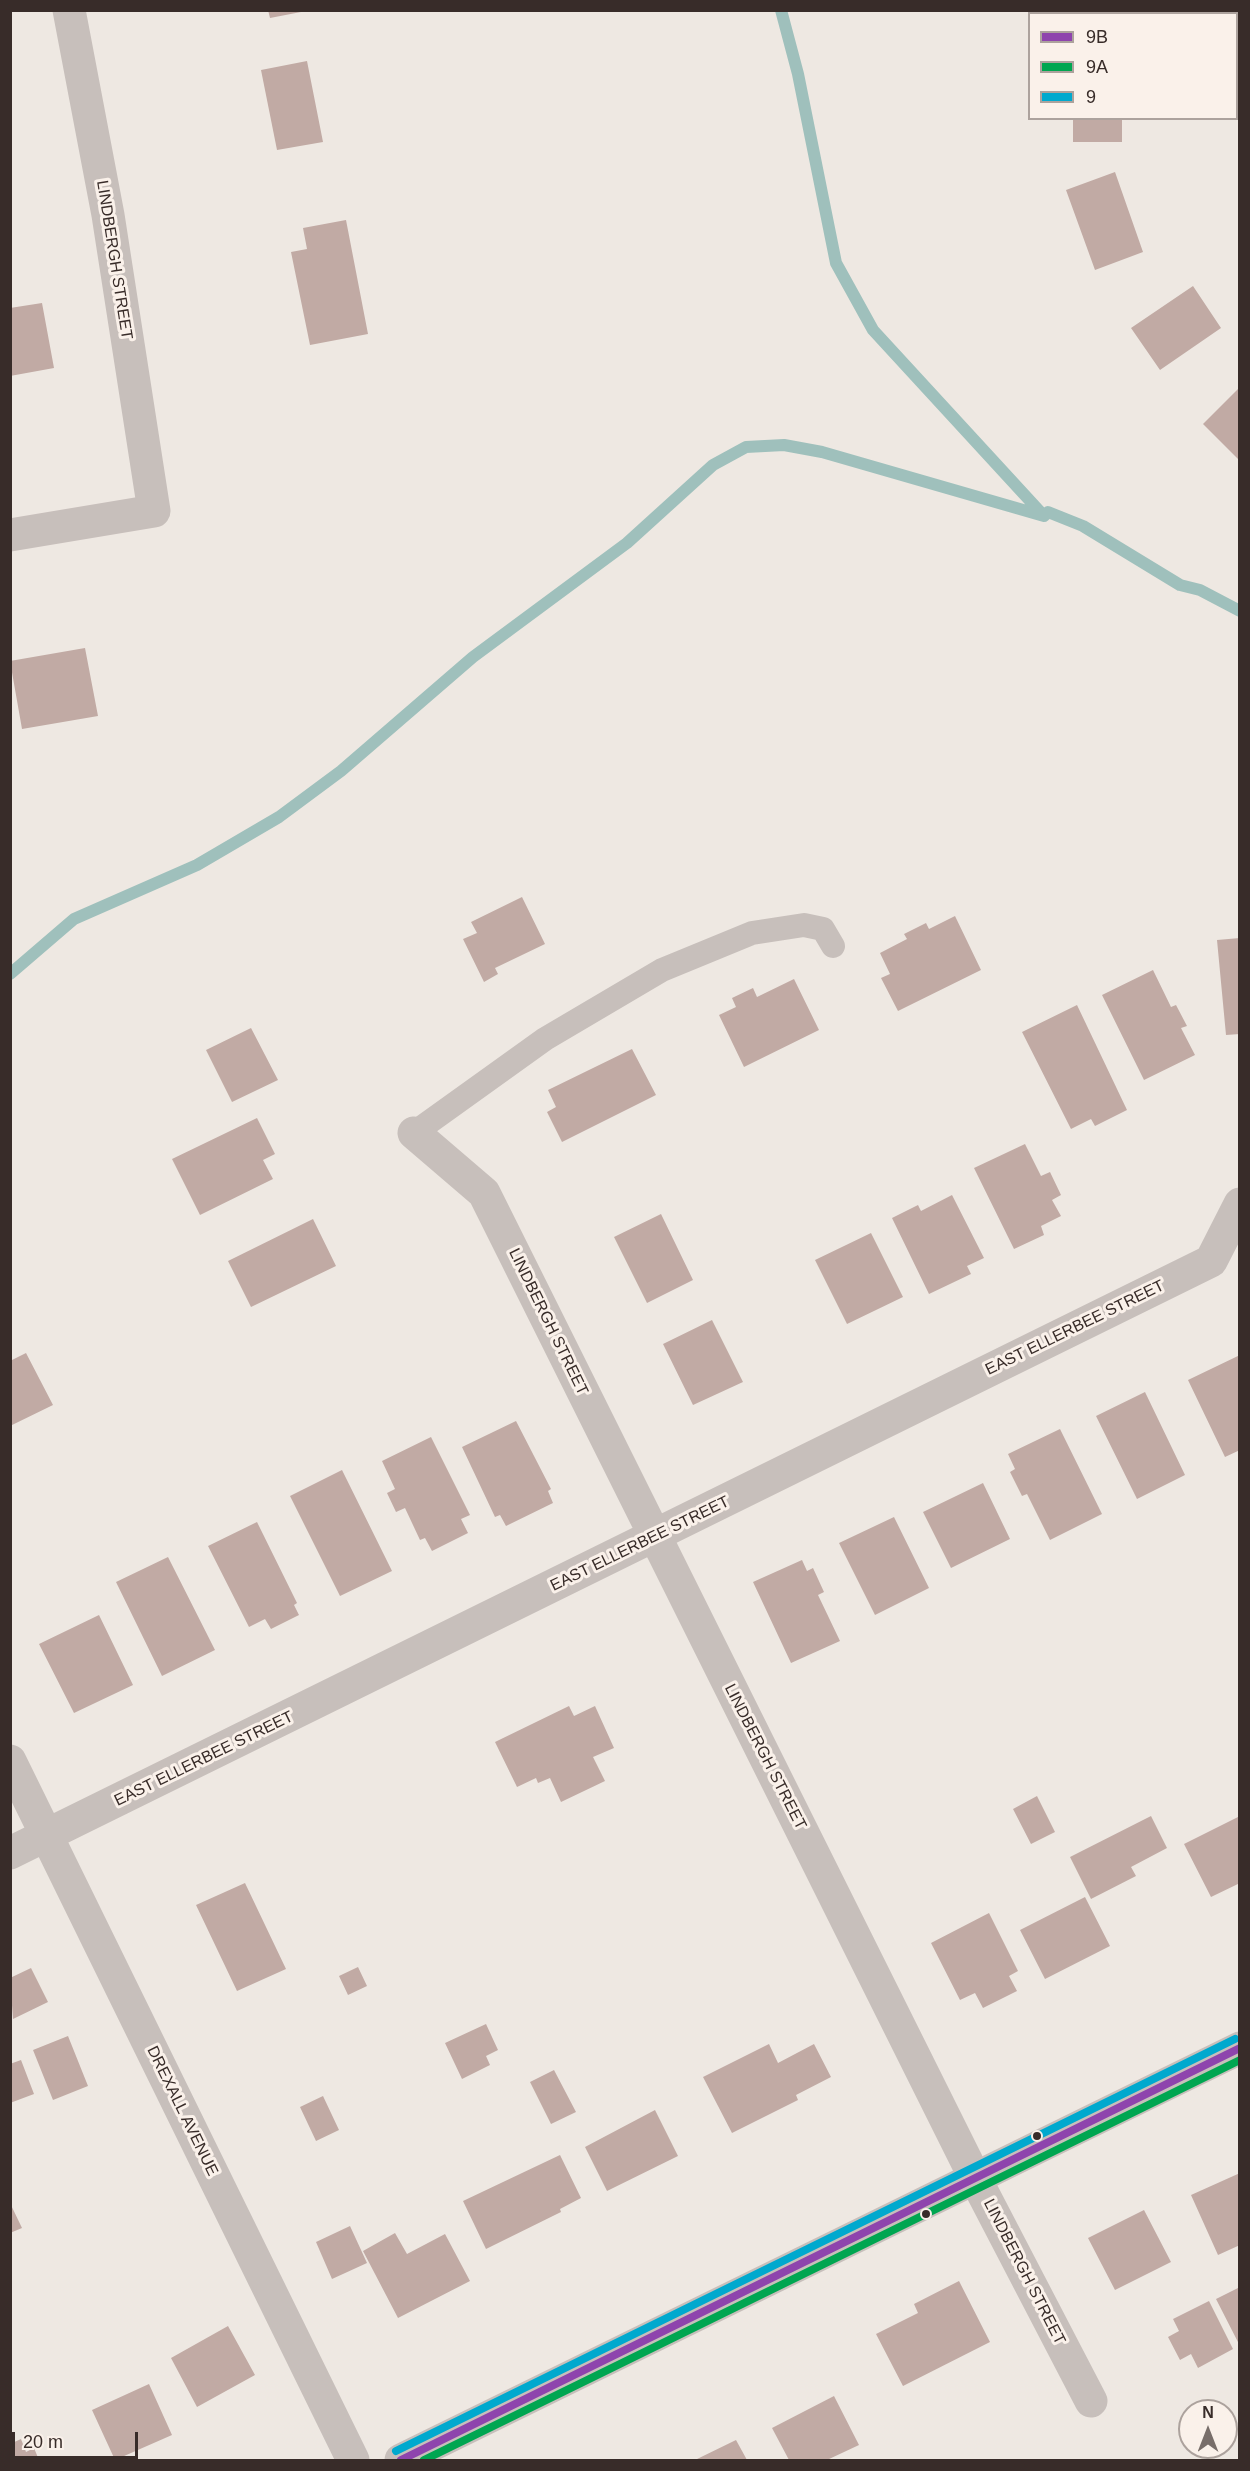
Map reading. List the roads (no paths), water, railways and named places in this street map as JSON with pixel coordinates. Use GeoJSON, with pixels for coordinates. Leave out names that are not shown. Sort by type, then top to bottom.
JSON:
{"type":"FeatureCollection","features":[{"type":"Feature","properties":{"kind":"street","name":"LINDBERGH STREET"},"geometry":{"type":"LineString","coordinates":[[10,535],[154,511],[108,215],[69,10]]}},
{"type":"Feature","properties":{"kind":"street"},"geometry":{"type":"LineString","coordinates":[[1238,87],[1239,103]]}},
{"type":"Feature","properties":{"kind":"street","name":"LINDBERGH STREET"},"geometry":{"type":"LineString","coordinates":[[414,1133],[484,1193],[975,2178],[1091,2401]]}},
{"type":"Feature","properties":{"kind":"street","name":"EAST ELLERBEE STREET"},"geometry":{"type":"LineString","coordinates":[[10,1853],[1211,1261],[1239,1204]]}},
{"type":"Feature","properties":{"kind":"street","name":"DREXALL AVENUE"},"geometry":{"type":"LineString","coordinates":[[10,1761],[353,2460]]}},
{"type":"Feature","properties":{"kind":"street"},"geometry":{"type":"LineString","coordinates":[[401,2460],[1239,2048]]}},
{"type":"Feature","properties":{"kind":"lane"},"geometry":{"type":"LineString","coordinates":[[414,1133],[545,1040],[662,970],[752,933],[804,925],[823,929],[833,946]]}},
{"type":"Feature","properties":{"kind":"waterway"},"geometry":{"type":"LineString","coordinates":[[781,10],[798,74],[836,263],[873,330],[1044,516],[1048,512],[1083,526],[1180,585],[1200,590],[1240,611]]}},
{"type":"Feature","properties":{"kind":"waterway"},"geometry":{"type":"LineString","coordinates":[[10,974],[74,919],[197,865],[279,817],[341,771],[473,657],[627,543],[713,465],[746,447],[784,445],[822,452],[1044,516]]}}]}
